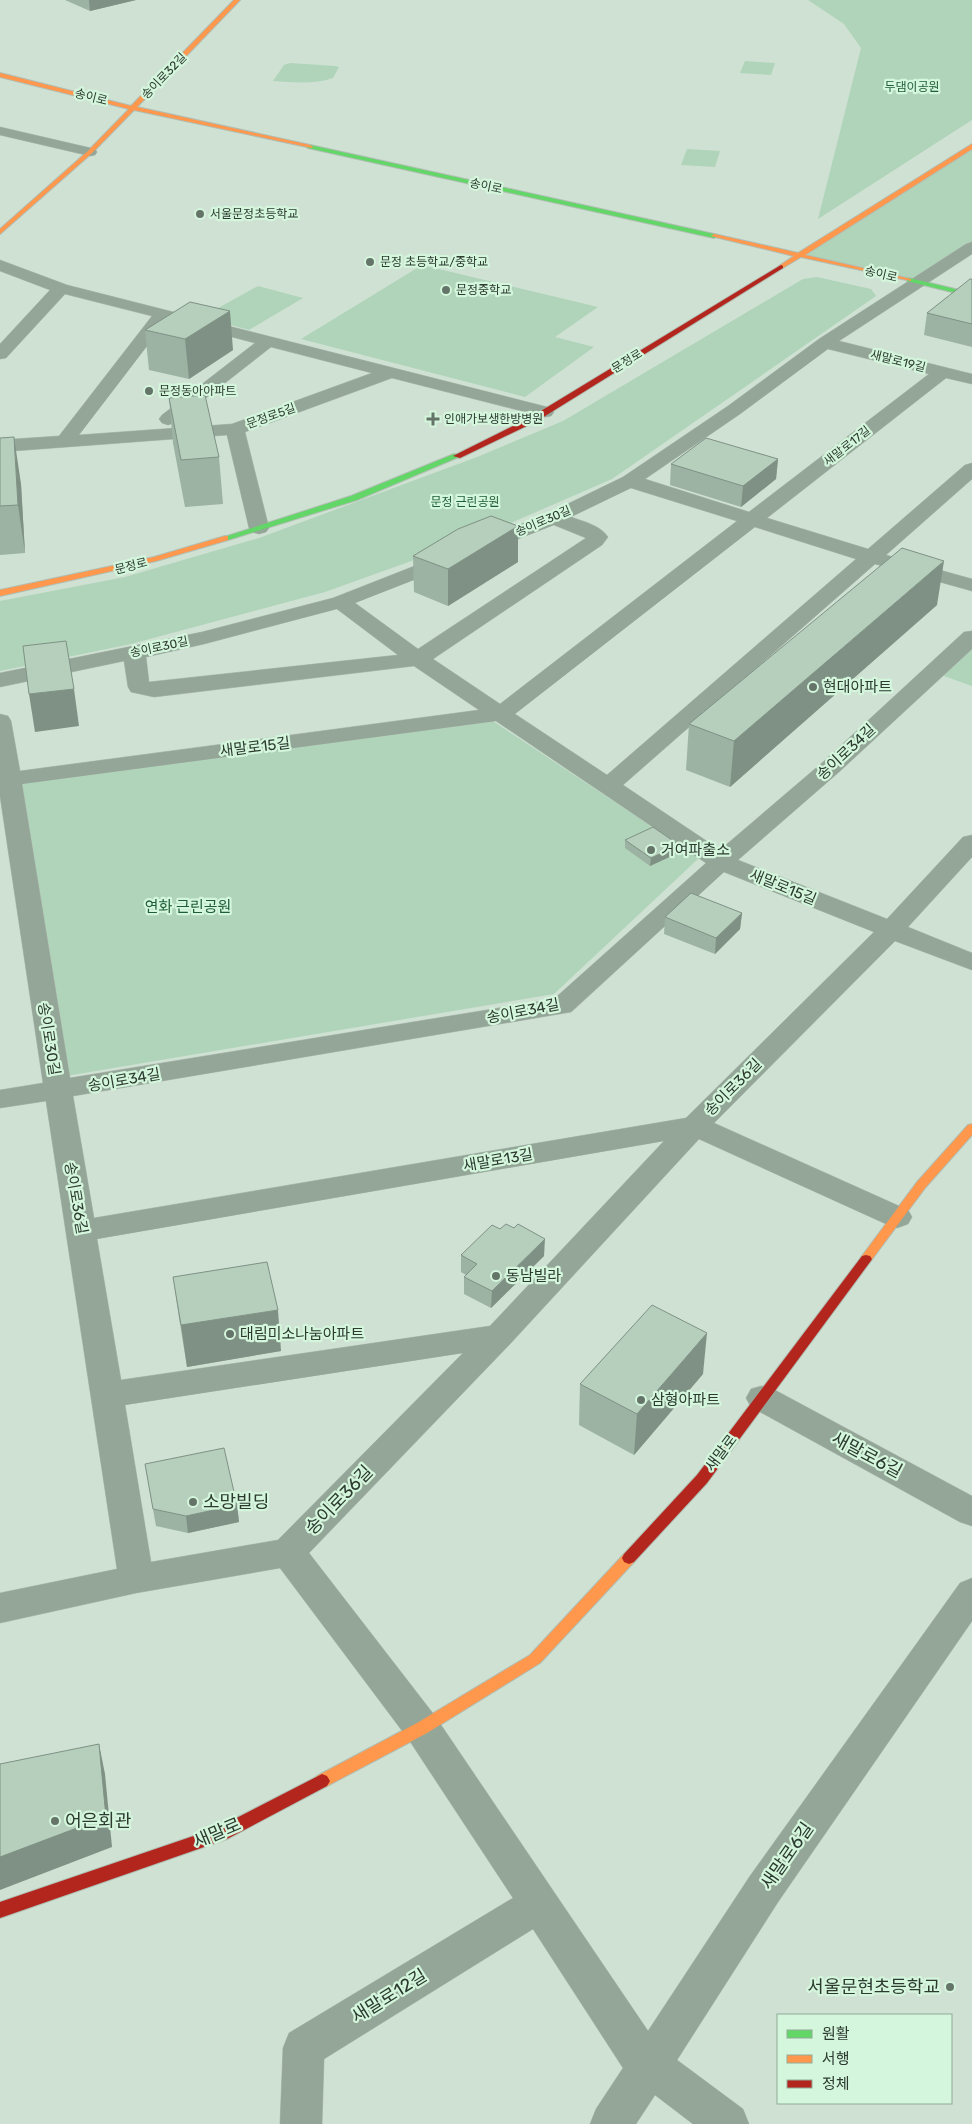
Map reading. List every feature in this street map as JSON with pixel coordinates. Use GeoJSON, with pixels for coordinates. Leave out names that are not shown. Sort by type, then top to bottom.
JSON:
{"type":"FeatureCollection","features":[{"type":"Feature","properties":{"kind":"street","name":"송이로32길"},"geometry":{"type":"LineString","coordinates":[[0,232],[90,152],[237,0]]}},
{"type":"Feature","properties":{"kind":"street","name":"송이로"},"geometry":{"type":"LineString","coordinates":[[0,75],[132,108],[801,255],[972,295]]}},
{"type":"Feature","properties":{"kind":"street"},"geometry":{"type":"LineString","coordinates":[[0,131],[90,152]]}},
{"type":"Feature","properties":{"kind":"street","name":"문정로"},"geometry":{"type":"LineString","coordinates":[[0,593],[148,561],[258,528],[354,498],[462,454],[545,412],[801,255],[972,146]]}},
{"type":"Feature","properties":{"kind":"street","name":"송이로30길"},"geometry":{"type":"LineString","coordinates":[[0,680],[204,638],[340,602],[554,518],[630,481],[734,410],[825,343],[972,248]]}},
{"type":"Feature","properties":{"kind":"street"},"geometry":{"type":"LineString","coordinates":[[0,265],[61,288],[545,412]]}},
{"type":"Feature","properties":{"kind":"street"},"geometry":{"type":"LineString","coordinates":[[0,354],[61,288]]}},
{"type":"Feature","properties":{"kind":"street"},"geometry":{"type":"LineString","coordinates":[[64,442],[162,315]]}},
{"type":"Feature","properties":{"kind":"street"},"geometry":{"type":"LineString","coordinates":[[147,436],[267,342]]}},
{"type":"Feature","properties":{"kind":"street","name":"새말로19길"},"geometry":{"type":"LineString","coordinates":[[825,343],[972,379]]}},
{"type":"Feature","properties":{"kind":"street","name":"새말로17길"},"geometry":{"type":"LineString","coordinates":[[751,520],[942,372]]}},
{"type":"Feature","properties":{"kind":"street","name":"문정로5길"},"geometry":{"type":"LineString","coordinates":[[0,446],[235,429],[389,373]]}},
{"type":"Feature","properties":{"kind":"street"},"geometry":{"type":"LineString","coordinates":[[235,429],[258,528]]}},
{"type":"Feature","properties":{"kind":"street"},"geometry":{"type":"LineString","coordinates":[[608,786],[972,469]]}},
{"type":"Feature","properties":{"kind":"street"},"geometry":{"type":"LineString","coordinates":[[630,481],[871,557],[972,585]]}},
{"type":"Feature","properties":{"kind":"street"},"geometry":{"type":"LineString","coordinates":[[134,652],[139,687],[154,690],[418,659],[595,541],[598,537],[590,531],[554,518]]}},
{"type":"Feature","properties":{"kind":"street"},"geometry":{"type":"LineString","coordinates":[[501,714],[751,520]]}},
{"type":"Feature","properties":{"kind":"street","name":"새말로15길"},"geometry":{"type":"LineString","coordinates":[[340,602],[418,659],[721,862],[972,962]]}},
{"type":"Feature","properties":{"kind":"street","name":"송이로34길"},"geometry":{"type":"LineString","coordinates":[[0,1099],[562,1006],[721,862],[831,767],[972,637]]}},
{"type":"Feature","properties":{"kind":"street","name":"새말로15길"},"geometry":{"type":"LineString","coordinates":[[9,779],[501,714]]}},
{"type":"Feature","properties":{"kind":"street","name":"송이로30길"},"geometry":{"type":"LineString","coordinates":[[0,721],[57,1091]]}},
{"type":"Feature","properties":{"kind":"street","name":"송이로36길"},"geometry":{"type":"LineString","coordinates":[[288,1552],[499,1336],[695,1126],[891,930],[972,842]]}},
{"type":"Feature","properties":{"kind":"street","name":"송이로36길"},"geometry":{"type":"LineString","coordinates":[[57,1091],[82,1231],[106,1396],[136,1579]]}},
{"type":"Feature","properties":{"kind":"street"},"geometry":{"type":"LineString","coordinates":[[695,1126],[897,1217]]}},
{"type":"Feature","properties":{"kind":"street","name":"새말로13길"},"geometry":{"type":"LineString","coordinates":[[82,1231],[695,1126]]}},
{"type":"Feature","properties":{"kind":"street","name":"새말로"},"geometry":{"type":"LineString","coordinates":[[0,1910],[221,1834],[422,1728],[535,1659],[702,1478],[921,1185],[972,1128]]}},
{"type":"Feature","properties":{"kind":"street"},"geometry":{"type":"LineString","coordinates":[[106,1396],[499,1336]]}},
{"type":"Feature","properties":{"kind":"street","name":"새말로6길"},"geometry":{"type":"LineString","coordinates":[[762,1398],[972,1512]]}},
{"type":"Feature","properties":{"kind":"street"},"geometry":{"type":"LineString","coordinates":[[0,1608],[136,1579],[288,1552],[422,1728],[642,2059],[728,2124]]}},
{"type":"Feature","properties":{"kind":"street","name":"새말로6길"},"geometry":{"type":"LineString","coordinates":[[611,2124],[764,1889],[972,1593]]}},
{"type":"Feature","properties":{"kind":"street","name":"새말로12길"},"geometry":{"type":"LineString","coordinates":[[301,2124],[304,2048],[538,1904]]}},
{"type":"Feature","properties":{"kind":"green space","name":"두댐이공원"},"geometry":{"type":"Polygon","coordinates":[[[808,0],[972,0],[972,120],[818,219],[861,48],[844,24],[808,0]]]}},
{"type":"Feature","properties":{"kind":"green space"},"geometry":{"type":"Polygon","coordinates":[[[745,61],[775,63],[771,75],[740,73],[745,61]]]}},
{"type":"Feature","properties":{"kind":"green space"},"geometry":{"type":"Polygon","coordinates":[[[290,63],[339,67],[333,78],[318,82],[273,81],[284,65],[290,63]]]}},
{"type":"Feature","properties":{"kind":"green space"},"geometry":{"type":"Polygon","coordinates":[[[972,146],[972,247],[919,282],[801,255],[972,146]]]}},
{"type":"Feature","properties":{"kind":"green space"},"geometry":{"type":"Polygon","coordinates":[[[687,149],[720,151],[715,167],[681,165],[687,149]]]}},
{"type":"Feature","properties":{"kind":"green space"},"geometry":{"type":"Polygon","coordinates":[[[422,265],[598,307],[555,337],[594,347],[525,397],[301,339],[422,265]]]}},
{"type":"Feature","properties":{"kind":"green space","name":"문정 근린공원"},"geometry":{"type":"Polygon","coordinates":[[[817,277],[871,289],[876,296],[612,479],[481,536],[325,592],[131,644],[0,671],[0,601],[125,577],[259,538],[477,457],[563,421],[803,279],[817,277]]]}},
{"type":"Feature","properties":{"kind":"green space"},"geometry":{"type":"Polygon","coordinates":[[[258,286],[303,298],[249,330],[202,317],[258,286]]]}},
{"type":"Feature","properties":{"kind":"green space"},"geometry":{"type":"Polygon","coordinates":[[[972,643],[972,686],[938,674],[972,643]]]}},
{"type":"Feature","properties":{"kind":"green space","name":"연화 근린공원"},"geometry":{"type":"Polygon","coordinates":[[[493,721],[699,858],[554,994],[60,1077],[19,782],[493,721]]]}},
{"type":"Feature","properties":{"kind":"building"},"geometry":{"type":"Polygon","coordinates":[[[972,279],[972,324],[927,313],[972,279]]]}},
{"type":"Feature","properties":{"kind":"building"},"geometry":{"type":"Polygon","coordinates":[[[190,302],[230,311],[185,339],[145,330],[190,302]]]}},
{"type":"Feature","properties":{"kind":"building"},"geometry":{"type":"Polygon","coordinates":[[[205,395],[219,457],[181,460],[169,398],[205,395]]]}},
{"type":"Feature","properties":{"kind":"building"},"geometry":{"type":"Polygon","coordinates":[[[14,437],[18,505],[0,506],[0,438],[14,437]]]}},
{"type":"Feature","properties":{"kind":"building"},"geometry":{"type":"Polygon","coordinates":[[[706,438],[778,459],[743,486],[671,464],[706,438]]]}},
{"type":"Feature","properties":{"kind":"building"},"geometry":{"type":"Polygon","coordinates":[[[491,516],[518,526],[448,569],[413,556],[458,529],[491,516]]]}},
{"type":"Feature","properties":{"kind":"building"},"geometry":{"type":"Polygon","coordinates":[[[902,548],[944,561],[734,741],[689,724],[902,548]]]}},
{"type":"Feature","properties":{"kind":"building"},"geometry":{"type":"Polygon","coordinates":[[[66,641],[74,689],[29,694],[23,646],[66,641]]]}},
{"type":"Feature","properties":{"kind":"building"},"geometry":{"type":"Polygon","coordinates":[[[653,827],[679,845],[651,858],[625,840],[653,827]]]}},
{"type":"Feature","properties":{"kind":"building"},"geometry":{"type":"Polygon","coordinates":[[[691,893],[742,913],[716,938],[665,917],[691,893]]]}},
{"type":"Feature","properties":{"kind":"building"},"geometry":{"type":"Polygon","coordinates":[[[506,1224],[514,1228],[518,1224],[545,1239],[492,1291],[464,1277],[477,1264],[461,1255],[492,1225],[500,1229],[506,1224]]]}},
{"type":"Feature","properties":{"kind":"building"},"geometry":{"type":"Polygon","coordinates":[[[267,1262],[278,1310],[181,1325],[173,1277],[267,1262]]]}},
{"type":"Feature","properties":{"kind":"building"},"geometry":{"type":"Polygon","coordinates":[[[652,1305],[707,1333],[637,1414],[580,1384],[652,1305]]]}},
{"type":"Feature","properties":{"kind":"building","name":"소망빌딩"},"geometry":{"type":"Polygon","coordinates":[[[224,1448],[237,1505],[186,1516],[153,1509],[145,1464],[224,1448]]]}},
{"type":"Feature","properties":{"kind":"building"},"geometry":{"type":"Polygon","coordinates":[[[99,1744],[106,1817],[0,1857],[0,1764],[99,1744]]]}},
{"type":"Feature","properties":{"kind":"traffic: fast"},"geometry":{"type":"LineString","coordinates":[[310,147],[714,236]]}},
{"type":"Feature","properties":{"kind":"traffic: fast"},"geometry":{"type":"LineString","coordinates":[[909,280],[972,295]]}},
{"type":"Feature","properties":{"kind":"traffic: fast"},"geometry":{"type":"LineString","coordinates":[[225,538],[354,498],[457,456]]}},
{"type":"Feature","properties":{"kind":"traffic: slow"},"geometry":{"type":"LineString","coordinates":[[0,232],[90,152],[237,0]]}},
{"type":"Feature","properties":{"kind":"traffic: slow"},"geometry":{"type":"LineString","coordinates":[[0,75],[133,108],[310,147]]}},
{"type":"Feature","properties":{"kind":"traffic: slow"},"geometry":{"type":"LineString","coordinates":[[781,267],[972,146]]}},
{"type":"Feature","properties":{"kind":"traffic: slow"},"geometry":{"type":"LineString","coordinates":[[714,236],[909,280]]}},
{"type":"Feature","properties":{"kind":"traffic: slow"},"geometry":{"type":"LineString","coordinates":[[0,593],[156,559],[225,538]]}},
{"type":"Feature","properties":{"kind":"traffic: slow"},"geometry":{"type":"LineString","coordinates":[[866,1259],[921,1185],[972,1128]]}},
{"type":"Feature","properties":{"kind":"traffic: slow"},"geometry":{"type":"LineString","coordinates":[[322,1781],[422,1728],[535,1659],[629,1558]]}},
{"type":"Feature","properties":{"kind":"traffic: jam"},"geometry":{"type":"LineString","coordinates":[[457,456],[534,419],[781,267]]}},
{"type":"Feature","properties":{"kind":"traffic: jam"},"geometry":{"type":"LineString","coordinates":[[629,1558],[702,1479],[866,1259]]}},
{"type":"Feature","properties":{"kind":"traffic: jam"},"geometry":{"type":"LineString","coordinates":[[0,1910],[221,1834],[322,1781]]}},
{"type":"Feature","properties":{"kind":"place","name":"서울문정초등학교"},"geometry":{"type":"Point","coordinates":[200,214]}},
{"type":"Feature","properties":{"kind":"place","name":"문정 초등학교/중학교"},"geometry":{"type":"Point","coordinates":[370,262]}},
{"type":"Feature","properties":{"kind":"place","name":"문정중학교"},"geometry":{"type":"Point","coordinates":[446,290]}},
{"type":"Feature","properties":{"kind":"place","name":"문정동아아파트"},"geometry":{"type":"Point","coordinates":[149,391]}},
{"type":"Feature","properties":{"kind":"place","name":"인애가보생한방병원"},"geometry":{"type":"Point","coordinates":[433,419]}},
{"type":"Feature","properties":{"kind":"place","name":"현대아파트"},"geometry":{"type":"Point","coordinates":[813,687]}},
{"type":"Feature","properties":{"kind":"place","name":"거여파출소"},"geometry":{"type":"Point","coordinates":[651,850]}},
{"type":"Feature","properties":{"kind":"place","name":"동남빌라"},"geometry":{"type":"Point","coordinates":[496,1276]}},
{"type":"Feature","properties":{"kind":"place","name":"대림미소나눔아파트"},"geometry":{"type":"Point","coordinates":[230,1334]}},
{"type":"Feature","properties":{"kind":"place","name":"삼형아파트"},"geometry":{"type":"Point","coordinates":[641,1400]}},
{"type":"Feature","properties":{"kind":"place","name":"소망빌딩"},"geometry":{"type":"Point","coordinates":[193,1502]}},
{"type":"Feature","properties":{"kind":"place","name":"어은회관"},"geometry":{"type":"Point","coordinates":[55,1821]}},
{"type":"Feature","properties":{"kind":"place","name":"서울문현초등학교"},"geometry":{"type":"Point","coordinates":[950,1987]}}]}
